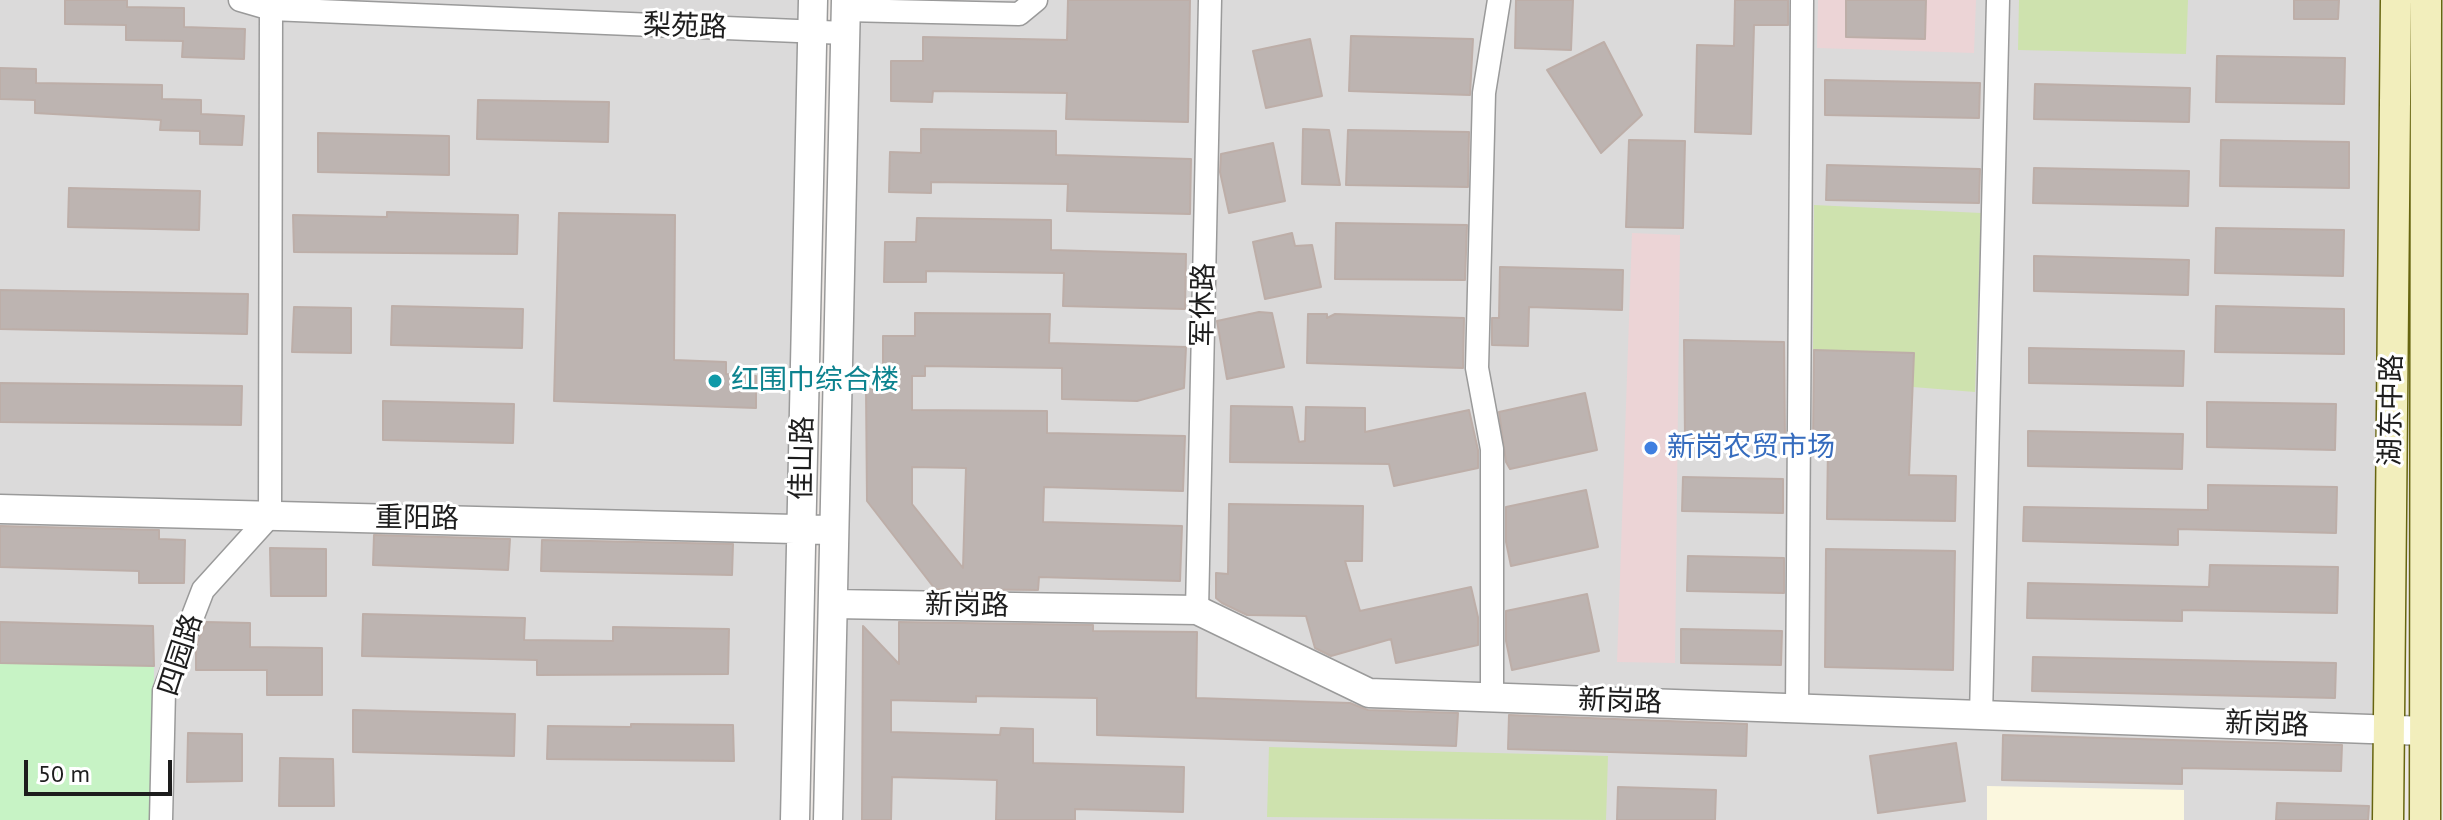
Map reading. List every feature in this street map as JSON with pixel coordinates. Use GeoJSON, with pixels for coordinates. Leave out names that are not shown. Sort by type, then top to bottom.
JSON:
{"type":"FeatureCollection","features":[{"type":"Feature","properties":{"kind":"main road","name":"湖东中路"},"geometry":{"type":"LineString","coordinates":[[2388,820],[2396,0]]}},
{"type":"Feature","properties":{"kind":"main road","name":"湖东中路"},"geometry":{"type":"LineString","coordinates":[[2425,820],[2434,445],[2426,0]]}},
{"type":"Feature","properties":{"kind":"street","name":"梨苑路"},"geometry":{"type":"LineString","coordinates":[[240,0],[271,9],[812,32],[845,15],[1019,14],[1036,0]]}},
{"type":"Feature","properties":{"kind":"street","name":"佳山路"},"geometry":{"type":"LineString","coordinates":[[795,820],[813,0]]}},
{"type":"Feature","properties":{"kind":"street","name":"军休路"},"geometry":{"type":"LineString","coordinates":[[1197,610],[1210,0]]}},
{"type":"Feature","properties":{"kind":"street"},"geometry":{"type":"LineString","coordinates":[[1492,697],[1492,449],[1477,368],[1484,93],[1499,0]]}},
{"type":"Feature","properties":{"kind":"street"},"geometry":{"type":"LineString","coordinates":[[1797,709],[1802,0]]}},
{"type":"Feature","properties":{"kind":"street"},"geometry":{"type":"LineString","coordinates":[[1981,716],[1998,0]]}},
{"type":"Feature","properties":{"kind":"street"},"geometry":{"type":"LineString","coordinates":[[270,516],[271,9]]}},
{"type":"Feature","properties":{"kind":"street","name":"佳山路"},"geometry":{"type":"LineString","coordinates":[[828,820],[845,15]]}},
{"type":"Feature","properties":{"kind":"street","name":"重阳路"},"geometry":{"type":"LineString","coordinates":[[0,509],[834,530]]}},
{"type":"Feature","properties":{"kind":"street","name":"四园路"},"geometry":{"type":"LineString","coordinates":[[161,820],[164,691],[203,590],[270,516]]}},
{"type":"Feature","properties":{"kind":"street","name":"新岗路"},"geometry":{"type":"LineString","coordinates":[[833,604],[1197,610],[1369,693],[2425,731]]}},
{"type":"Feature","properties":{"kind":"shaded area"},"geometry":{"type":"Polygon","coordinates":[[[0,0],[816,0],[795,820],[0,820],[0,0]]]}},
{"type":"Feature","properties":{"kind":"shaded area"},"geometry":{"type":"Polygon","coordinates":[[[846,0],[2397,0],[2388,820],[830,820],[846,0]]]}},
{"type":"Feature","properties":{"kind":"shaded area"},"geometry":{"type":"Polygon","coordinates":[[[1818,0],[1976,0],[1974,53],[1817,48],[1818,0]]]}},
{"type":"Feature","properties":{"kind":"shaded area","name":"新岗农贸市场"},"geometry":{"type":"Polygon","coordinates":[[[1632,233],[1680,235],[1675,663],[1617,662],[1632,233]]]}},
{"type":"Feature","properties":{"kind":"shaded area"},"geometry":{"type":"Polygon","coordinates":[[[1987,786],[2184,790],[2184,820],[1987,820],[1987,786]]]}},
{"type":"Feature","properties":{"kind":"green space"},"geometry":{"type":"Polygon","coordinates":[[[2019,0],[2188,0],[2186,54],[2018,50],[2019,0]]]}},
{"type":"Feature","properties":{"kind":"green space"},"geometry":{"type":"Polygon","coordinates":[[[1814,205],[1981,213],[1975,392],[1913,387],[1913,353],[1813,350],[1814,205]]]}},
{"type":"Feature","properties":{"kind":"green space"},"geometry":{"type":"Polygon","coordinates":[[[0,663],[154,666],[153,820],[0,820],[0,663]]]}},
{"type":"Feature","properties":{"kind":"green space"},"geometry":{"type":"Polygon","coordinates":[[[1269,747],[1608,756],[1606,820],[1267,817],[1269,747]]]}},
{"type":"Feature","properties":{"kind":"building"},"geometry":{"type":"Polygon","coordinates":[[[65,0],[127,0],[127,7],[184,8],[184,27],[245,29],[244,59],[182,57],[183,41],[126,40],[126,25],[65,24],[65,0]]]}},
{"type":"Feature","properties":{"kind":"building"},"geometry":{"type":"Polygon","coordinates":[[[1068,0],[1190,0],[1188,122],[1066,119],[1067,93],[933,91],[932,102],[891,101],[891,61],[923,61],[923,37],[1067,40],[1068,0]]]}},
{"type":"Feature","properties":{"kind":"building"},"geometry":{"type":"Polygon","coordinates":[[[1516,0],[1573,0],[1571,50],[1515,48],[1516,0]]]}},
{"type":"Feature","properties":{"kind":"building"},"geometry":{"type":"Polygon","coordinates":[[[1735,0],[1788,0],[1788,25],[1754,25],[1751,134],[1695,132],[1697,45],[1734,46],[1735,0]]]}},
{"type":"Feature","properties":{"kind":"building"},"geometry":{"type":"Polygon","coordinates":[[[1846,0],[1926,0],[1925,39],[1846,37],[1846,0]]]}},
{"type":"Feature","properties":{"kind":"building"},"geometry":{"type":"Polygon","coordinates":[[[2294,0],[2339,0],[2338,19],[2294,19],[2294,0]]]}},
{"type":"Feature","properties":{"kind":"building"},"geometry":{"type":"Polygon","coordinates":[[[1351,36],[1473,39],[1470,95],[1349,91],[1351,36]]]}},
{"type":"Feature","properties":{"kind":"building"},"geometry":{"type":"Polygon","coordinates":[[[1310,39],[1322,96],[1266,108],[1253,51],[1310,39]]]}},
{"type":"Feature","properties":{"kind":"building"},"geometry":{"type":"Polygon","coordinates":[[[1604,42],[1642,115],[1601,153],[1547,70],[1604,42]]]}},
{"type":"Feature","properties":{"kind":"building"},"geometry":{"type":"Polygon","coordinates":[[[2217,56],[2345,58],[2344,104],[2216,102],[2217,56]]]}},
{"type":"Feature","properties":{"kind":"building"},"geometry":{"type":"Polygon","coordinates":[[[0,68],[36,69],[36,83],[162,85],[162,99],[201,100],[201,114],[244,116],[242,145],[200,144],[200,131],[160,130],[161,120],[35,113],[35,100],[0,99],[0,68]]]}},
{"type":"Feature","properties":{"kind":"building"},"geometry":{"type":"Polygon","coordinates":[[[1825,80],[1980,83],[1979,118],[1825,115],[1825,80]]]}},
{"type":"Feature","properties":{"kind":"building"},"geometry":{"type":"Polygon","coordinates":[[[2035,84],[2190,88],[2189,122],[2034,119],[2035,84]]]}},
{"type":"Feature","properties":{"kind":"building"},"geometry":{"type":"Polygon","coordinates":[[[478,100],[609,102],[608,142],[477,139],[478,100]]]}},
{"type":"Feature","properties":{"kind":"building"},"geometry":{"type":"Polygon","coordinates":[[[921,129],[1056,131],[1056,155],[1191,159],[1190,214],[1067,211],[1068,184],[931,182],[931,193],[889,192],[890,152],[921,153],[921,129]]]}},
{"type":"Feature","properties":{"kind":"building"},"geometry":{"type":"Polygon","coordinates":[[[1303,129],[1329,130],[1340,185],[1302,184],[1303,129]]]}},
{"type":"Feature","properties":{"kind":"building"},"geometry":{"type":"Polygon","coordinates":[[[1348,130],[1469,132],[1468,187],[1346,185],[1348,130]]]}},
{"type":"Feature","properties":{"kind":"building"},"geometry":{"type":"Polygon","coordinates":[[[318,133],[449,136],[449,175],[318,172],[318,133]]]}},
{"type":"Feature","properties":{"kind":"building"},"geometry":{"type":"Polygon","coordinates":[[[1629,140],[1685,141],[1683,228],[1626,227],[1629,140]]]}},
{"type":"Feature","properties":{"kind":"building"},"geometry":{"type":"Polygon","coordinates":[[[2221,140],[2349,142],[2349,188],[2220,186],[2221,140]]]}},
{"type":"Feature","properties":{"kind":"building"},"geometry":{"type":"Polygon","coordinates":[[[1273,143],[1285,201],[1229,213],[1220,172],[1221,154],[1273,143]]]}},
{"type":"Feature","properties":{"kind":"building"},"geometry":{"type":"Polygon","coordinates":[[[1827,165],[1980,169],[1979,203],[1826,200],[1827,165]]]}},
{"type":"Feature","properties":{"kind":"building"},"geometry":{"type":"Polygon","coordinates":[[[2034,168],[2189,171],[2188,206],[2033,203],[2034,168]]]}},
{"type":"Feature","properties":{"kind":"building"},"geometry":{"type":"Polygon","coordinates":[[[69,188],[200,191],[199,230],[68,227],[69,188]]]}},
{"type":"Feature","properties":{"kind":"building"},"geometry":{"type":"Polygon","coordinates":[[[387,212],[518,215],[517,254],[294,252],[293,215],[387,217],[387,212]]]}},
{"type":"Feature","properties":{"kind":"building"},"geometry":{"type":"Polygon","coordinates":[[[559,213],[675,215],[674,360],[726,362],[726,374],[756,376],[756,408],[554,401],[559,213]]]}},
{"type":"Feature","properties":{"kind":"building"},"geometry":{"type":"Polygon","coordinates":[[[917,218],[1051,220],[1051,250],[1186,254],[1185,309],[1063,306],[1064,273],[926,271],[926,282],[884,282],[885,242],[916,242],[917,218]]]}},
{"type":"Feature","properties":{"kind":"building"},"geometry":{"type":"Polygon","coordinates":[[[1336,223],[1467,225],[1465,280],[1335,279],[1336,223]]]}},
{"type":"Feature","properties":{"kind":"building"},"geometry":{"type":"Polygon","coordinates":[[[2216,228],[2344,230],[2343,276],[2215,273],[2216,228]]]}},
{"type":"Feature","properties":{"kind":"building"},"geometry":{"type":"Polygon","coordinates":[[[1292,233],[1295,246],[1312,245],[1321,287],[1265,299],[1253,242],[1292,233]]]}},
{"type":"Feature","properties":{"kind":"building"},"geometry":{"type":"Polygon","coordinates":[[[2034,256],[2189,260],[2188,295],[2034,291],[2034,256]]]}},
{"type":"Feature","properties":{"kind":"building"},"geometry":{"type":"Polygon","coordinates":[[[1500,267],[1623,270],[1622,310],[1529,307],[1528,346],[1492,345],[1492,318],[1499,318],[1500,267]]]}},
{"type":"Feature","properties":{"kind":"building"},"geometry":{"type":"Polygon","coordinates":[[[0,290],[248,294],[247,334],[0,329],[0,290]]]}},
{"type":"Feature","properties":{"kind":"building"},"geometry":{"type":"Polygon","coordinates":[[[392,306],[523,309],[522,348],[391,345],[392,306]]]}},
{"type":"Feature","properties":{"kind":"building"},"geometry":{"type":"Polygon","coordinates":[[[2216,306],[2344,309],[2344,354],[2215,352],[2216,306]]]}},
{"type":"Feature","properties":{"kind":"building"},"geometry":{"type":"Polygon","coordinates":[[[294,307],[351,308],[351,353],[292,352],[294,307]]]}},
{"type":"Feature","properties":{"kind":"building"},"geometry":{"type":"Polygon","coordinates":[[[1259,312],[1272,313],[1284,367],[1227,379],[1217,321],[1259,312]]]}},
{"type":"Feature","properties":{"kind":"building"},"geometry":{"type":"Polygon","coordinates":[[[915,313],[1050,314],[1049,343],[1186,347],[1184,388],[1137,401],[1062,399],[1062,368],[925,366],[925,376],[912,376],[912,410],[1047,411],[1047,433],[1185,436],[1183,491],[1044,487],[1043,522],[1182,526],[1180,581],[1039,577],[1038,590],[935,589],[867,501],[866,389],[883,389],[883,336],[915,336],[915,313]],[[912,467],[912,504],[963,568],[966,468],[912,467]]]}},
{"type":"Feature","properties":{"kind":"building"},"geometry":{"type":"Polygon","coordinates":[[[1308,314],[1327,314],[1327,318],[1335,314],[1464,318],[1463,368],[1307,363],[1308,314]]]}},
{"type":"Feature","properties":{"kind":"building"},"geometry":{"type":"Polygon","coordinates":[[[1684,340],[1784,342],[1785,440],[1685,438],[1684,340]]]}},
{"type":"Feature","properties":{"kind":"building"},"geometry":{"type":"Polygon","coordinates":[[[2029,348],[2184,351],[2183,386],[2029,383],[2029,348]]]}},
{"type":"Feature","properties":{"kind":"building"},"geometry":{"type":"Polygon","coordinates":[[[1814,350],[1914,353],[1909,475],[1956,476],[1955,521],[1827,519],[1828,444],[1813,443],[1814,350]]]}},
{"type":"Feature","properties":{"kind":"building"},"geometry":{"type":"Polygon","coordinates":[[[0,383],[242,386],[241,425],[0,422],[0,383]]]}},
{"type":"Feature","properties":{"kind":"building"},"geometry":{"type":"Polygon","coordinates":[[[1585,393],[1597,450],[1510,469],[1506,462],[1499,412],[1585,393]]]}},
{"type":"Feature","properties":{"kind":"building"},"geometry":{"type":"Polygon","coordinates":[[[383,401],[514,404],[513,443],[383,440],[383,401]]]}},
{"type":"Feature","properties":{"kind":"building"},"geometry":{"type":"Polygon","coordinates":[[[2207,402],[2336,404],[2335,450],[2207,447],[2207,402]]]}},
{"type":"Feature","properties":{"kind":"building"},"geometry":{"type":"Polygon","coordinates":[[[1231,406],[1292,407],[1299,442],[1305,441],[1306,407],[1365,408],[1365,432],[1469,410],[1478,450],[1478,468],[1394,486],[1389,464],[1230,462],[1231,406]]]}},
{"type":"Feature","properties":{"kind":"building"},"geometry":{"type":"Polygon","coordinates":[[[2028,431],[2183,434],[2182,469],[2028,466],[2028,431]]]}},
{"type":"Feature","properties":{"kind":"building"},"geometry":{"type":"Polygon","coordinates":[[[1683,477],[1783,479],[1783,513],[1682,511],[1683,477]]]}},
{"type":"Feature","properties":{"kind":"building"},"geometry":{"type":"Polygon","coordinates":[[[2208,485],[2337,487],[2336,533],[2178,529],[2178,545],[2023,541],[2024,507],[2208,510],[2208,485]]]}},
{"type":"Feature","properties":{"kind":"building"},"geometry":{"type":"Polygon","coordinates":[[[1586,490],[1598,547],[1511,566],[1506,542],[1506,507],[1586,490]]]}},
{"type":"Feature","properties":{"kind":"building"},"geometry":{"type":"Polygon","coordinates":[[[1229,504],[1363,506],[1362,561],[1345,561],[1360,611],[1471,587],[1478,617],[1478,645],[1396,663],[1391,639],[1331,656],[1315,648],[1306,616],[1247,615],[1222,603],[1216,598],[1216,573],[1228,574],[1229,504]]]}},
{"type":"Feature","properties":{"kind":"building"},"geometry":{"type":"Polygon","coordinates":[[[0,526],[159,530],[159,539],[185,540],[184,583],[139,583],[139,571],[0,567],[0,526]]]}},
{"type":"Feature","properties":{"kind":"building"},"geometry":{"type":"Polygon","coordinates":[[[374,535],[510,539],[508,570],[373,565],[374,535]]]}},
{"type":"Feature","properties":{"kind":"building"},"geometry":{"type":"Polygon","coordinates":[[[542,540],[733,544],[732,575],[541,571],[542,540]]]}},
{"type":"Feature","properties":{"kind":"building"},"geometry":{"type":"Polygon","coordinates":[[[270,548],[326,549],[326,596],[271,596],[270,548]]]}},
{"type":"Feature","properties":{"kind":"building"},"geometry":{"type":"Polygon","coordinates":[[[1826,549],[1955,551],[1953,670],[1825,667],[1826,549]]]}},
{"type":"Feature","properties":{"kind":"building"},"geometry":{"type":"Polygon","coordinates":[[[1688,556],[1784,558],[1784,593],[1687,591],[1688,556]]]}},
{"type":"Feature","properties":{"kind":"building"},"geometry":{"type":"Polygon","coordinates":[[[2210,565],[2338,567],[2337,613],[2182,610],[2182,621],[2027,618],[2028,583],[2209,587],[2210,565]]]}},
{"type":"Feature","properties":{"kind":"building"},"geometry":{"type":"Polygon","coordinates":[[[1587,594],[1599,651],[1512,670],[1506,641],[1506,611],[1587,594]]]}},
{"type":"Feature","properties":{"kind":"building"},"geometry":{"type":"Polygon","coordinates":[[[363,614],[525,618],[524,640],[613,641],[613,627],[729,629],[728,674],[537,675],[537,660],[362,656],[363,614]]]}},
{"type":"Feature","properties":{"kind":"building"},"geometry":{"type":"Polygon","coordinates":[[[0,622],[153,626],[154,666],[0,663],[0,622]]]}},
{"type":"Feature","properties":{"kind":"building"},"geometry":{"type":"Polygon","coordinates":[[[206,622],[250,623],[250,647],[322,648],[322,695],[267,695],[267,670],[196,670],[196,646],[206,622]]]}},
{"type":"Feature","properties":{"kind":"building"},"geometry":{"type":"Polygon","coordinates":[[[899,622],[1093,625],[1093,631],[1197,632],[1196,698],[1350,703],[1368,710],[1458,713],[1456,746],[1097,735],[1097,698],[976,696],[976,702],[891,700],[891,732],[1000,735],[1001,728],[1033,729],[1033,763],[1184,767],[1183,812],[1075,809],[1075,820],[996,820],[997,780],[892,777],[891,820],[862,820],[863,626],[899,664],[899,622]]]}},
{"type":"Feature","properties":{"kind":"building"},"geometry":{"type":"Polygon","coordinates":[[[1681,629],[1782,631],[1781,665],[1681,663],[1681,629]]]}},
{"type":"Feature","properties":{"kind":"building"},"geometry":{"type":"Polygon","coordinates":[[[2033,657],[2336,663],[2335,698],[2032,691],[2033,657]]]}},
{"type":"Feature","properties":{"kind":"building"},"geometry":{"type":"Polygon","coordinates":[[[353,710],[515,714],[514,756],[353,752],[353,710]]]}},
{"type":"Feature","properties":{"kind":"building"},"geometry":{"type":"Polygon","coordinates":[[[1509,715],[1747,724],[1746,756],[1508,749],[1509,715]]]}},
{"type":"Feature","properties":{"kind":"building"},"geometry":{"type":"Polygon","coordinates":[[[631,724],[733,725],[734,761],[547,759],[548,726],[631,727],[631,724]]]}},
{"type":"Feature","properties":{"kind":"building"},"geometry":{"type":"Polygon","coordinates":[[[188,733],[242,734],[242,781],[187,782],[188,733]]]}},
{"type":"Feature","properties":{"kind":"building"},"geometry":{"type":"Polygon","coordinates":[[[2003,735],[2342,745],[2341,771],[2182,768],[2182,784],[2002,780],[2003,735]]]}},
{"type":"Feature","properties":{"kind":"building"},"geometry":{"type":"Polygon","coordinates":[[[1956,743],[1965,801],[1878,813],[1870,756],[1956,743]]]}},
{"type":"Feature","properties":{"kind":"building"},"geometry":{"type":"Polygon","coordinates":[[[280,758],[333,759],[334,806],[279,806],[280,758]]]}},
{"type":"Feature","properties":{"kind":"building"},"geometry":{"type":"Polygon","coordinates":[[[1618,787],[1716,790],[1715,820],[1617,820],[1618,787]]]}},
{"type":"Feature","properties":{"kind":"building"},"geometry":{"type":"Polygon","coordinates":[[[2277,803],[2369,806],[2368,820],[2276,820],[2277,803]]]}},
{"type":"Feature","properties":{"kind":"place","name":"红围巾综合楼"},"geometry":{"type":"Point","coordinates":[715,381]}},
{"type":"Feature","properties":{"kind":"place","name":"新岗农贸市场"},"geometry":{"type":"Point","coordinates":[1651,448]}}]}
